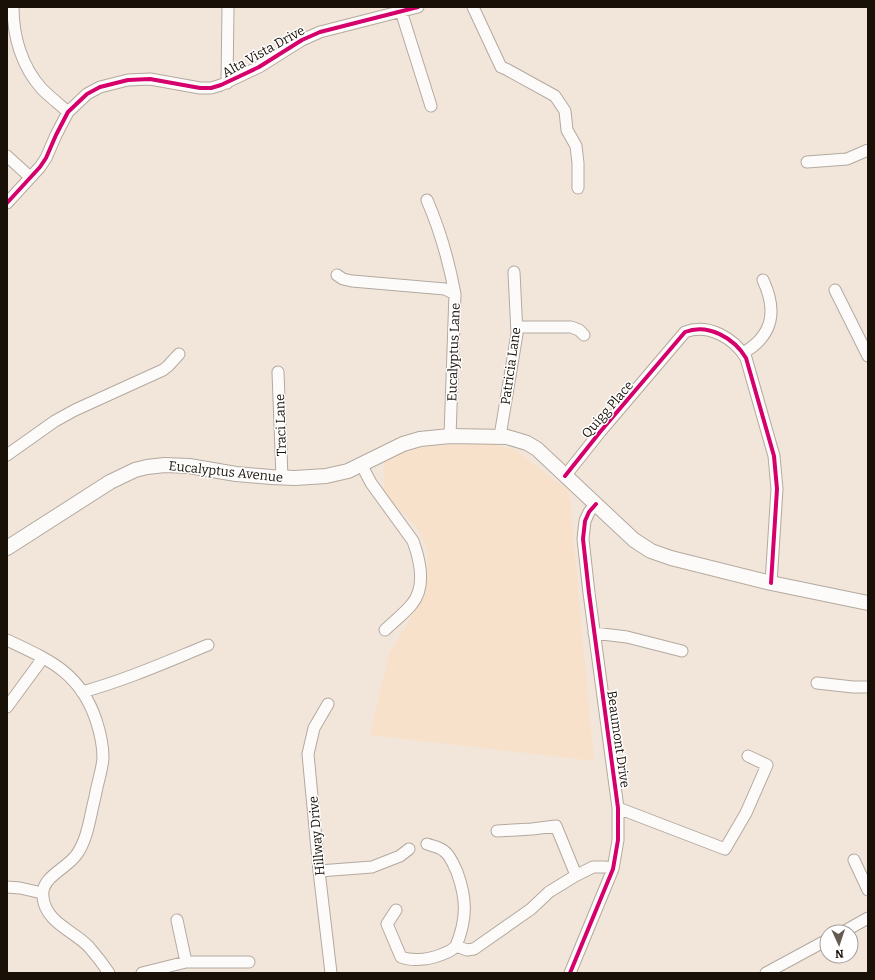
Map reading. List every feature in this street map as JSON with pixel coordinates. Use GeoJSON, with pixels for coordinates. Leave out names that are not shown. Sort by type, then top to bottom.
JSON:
{"type":"FeatureCollection","features":[{"type":"Feature","properties":{"kind":"main road","name":"Eucalyptus Avenue"},"geometry":{"type":"LineString","coordinates":[[7,548],[110,482],[135,470],[147,467],[165,465],[189,466],[236,474],[282,478],[326,476],[340,473],[415,440],[450,436],[500,436],[515,439],[537,449],[634,540],[651,551],[671,558],[771,582],[868,603]]}},
{"type":"Feature","properties":{"kind":"street"},"geometry":{"type":"LineString","coordinates":[[13,7],[15,37],[30,73],[43,90],[68,112]]}},
{"type":"Feature","properties":{"kind":"street"},"geometry":{"type":"LineString","coordinates":[[227,83],[228,7]]}},
{"type":"Feature","properties":{"kind":"street","name":"Alta Vista Drive"},"geometry":{"type":"LineString","coordinates":[[7,203],[46,158],[68,112],[87,94],[100,87],[117,82],[150,79],[200,88],[211,88],[227,83],[259,67],[302,40],[320,32],[418,7]]}},
{"type":"Feature","properties":{"kind":"street"},"geometry":{"type":"LineString","coordinates":[[473,7],[501,67],[506,68],[555,96],[565,110],[567,130],[576,146],[578,188]]}},
{"type":"Feature","properties":{"kind":"street"},"geometry":{"type":"LineString","coordinates":[[401,11],[431,106]]}},
{"type":"Feature","properties":{"kind":"street"},"geometry":{"type":"LineString","coordinates":[[806,162],[847,158],[868,150]]}},
{"type":"Feature","properties":{"kind":"street"},"geometry":{"type":"LineString","coordinates":[[7,156],[30,177]]}},
{"type":"Feature","properties":{"kind":"street"},"geometry":{"type":"LineString","coordinates":[[427,200],[444,247],[455,294]]}},
{"type":"Feature","properties":{"kind":"street","name":"Patricia Lane"},"geometry":{"type":"LineString","coordinates":[[500,436],[517,327],[514,272]]}},
{"type":"Feature","properties":{"kind":"street","name":"Eucalyptus Lane"},"geometry":{"type":"LineString","coordinates":[[337,275],[343,279],[352,281],[445,289],[455,294],[450,436]]}},
{"type":"Feature","properties":{"kind":"street"},"geometry":{"type":"LineString","coordinates":[[763,280],[772,308],[770,322],[759,342],[744,353],[774,456],[777,489],[771,582]]}},
{"type":"Feature","properties":{"kind":"street"},"geometry":{"type":"LineString","coordinates":[[835,290],[868,356]]}},
{"type":"Feature","properties":{"kind":"street"},"geometry":{"type":"LineString","coordinates":[[517,327],[571,327],[579,330],[584,335]]}},
{"type":"Feature","properties":{"kind":"street","name":"Quigg Place"},"geometry":{"type":"LineString","coordinates":[[565,476],[600,432],[685,332],[692,329],[699,329],[717,333],[728,339],[744,353]]}},
{"type":"Feature","properties":{"kind":"street"},"geometry":{"type":"LineString","coordinates":[[7,455],[55,421],[75,410],[163,370],[179,354]]}},
{"type":"Feature","properties":{"kind":"street","name":"Traci Lane"},"geometry":{"type":"LineString","coordinates":[[278,372],[282,478]]}},
{"type":"Feature","properties":{"kind":"street"},"geometry":{"type":"LineString","coordinates":[[361,464],[371,483],[413,541],[421,571],[417,594],[413,604],[385,630]]}},
{"type":"Feature","properties":{"kind":"street","name":"Beaumont Drive"},"geometry":{"type":"LineString","coordinates":[[570,973],[613,869],[618,840],[618,808],[594,633],[583,539],[584,521],[596,504]]}},
{"type":"Feature","properties":{"kind":"street"},"geometry":{"type":"LineString","coordinates":[[594,633],[628,637],[682,652]]}},
{"type":"Feature","properties":{"kind":"street"},"geometry":{"type":"LineString","coordinates":[[7,640],[54,664],[74,680],[91,707],[99,728],[103,755],[83,844],[71,862],[46,883],[42,893],[44,905],[53,917],[88,946],[109,973]]}},
{"type":"Feature","properties":{"kind":"street"},"geometry":{"type":"LineString","coordinates":[[82,692],[134,675],[208,644]]}},
{"type":"Feature","properties":{"kind":"street"},"geometry":{"type":"LineString","coordinates":[[7,707],[43,658]]}},
{"type":"Feature","properties":{"kind":"street"},"geometry":{"type":"LineString","coordinates":[[816,683],[868,687]]}},
{"type":"Feature","properties":{"kind":"street","name":"Hillway Drive"},"geometry":{"type":"LineString","coordinates":[[328,704],[314,728],[308,754],[319,871],[331,973]]}},
{"type":"Feature","properties":{"kind":"street"},"geometry":{"type":"LineString","coordinates":[[618,808],[725,849],[746,813],[767,765],[748,756]]}},
{"type":"Feature","properties":{"kind":"street"},"geometry":{"type":"LineString","coordinates":[[497,831],[556,826],[576,875]]}},
{"type":"Feature","properties":{"kind":"street"},"geometry":{"type":"LineString","coordinates":[[396,910],[387,924],[401,957],[409,960],[438,956],[446,953],[456,946],[462,931],[465,905],[463,888],[454,864],[444,850],[427,844]]}},
{"type":"Feature","properties":{"kind":"street"},"geometry":{"type":"LineString","coordinates":[[319,871],[372,867],[400,856],[409,849]]}},
{"type":"Feature","properties":{"kind":"street"},"geometry":{"type":"LineString","coordinates":[[854,860],[868,890]]}},
{"type":"Feature","properties":{"kind":"street"},"geometry":{"type":"LineString","coordinates":[[456,946],[467,950],[474,949],[531,909],[549,892],[576,875],[593,867],[606,867],[613,869]]}},
{"type":"Feature","properties":{"kind":"street"},"geometry":{"type":"LineString","coordinates":[[7,887],[20,888],[42,893]]}},
{"type":"Feature","properties":{"kind":"street"},"geometry":{"type":"LineString","coordinates":[[857,924],[868,918]]}},
{"type":"Feature","properties":{"kind":"street"},"geometry":{"type":"LineString","coordinates":[[177,920],[186,962]]}},
{"type":"Feature","properties":{"kind":"street"},"geometry":{"type":"LineString","coordinates":[[766,973],[819,944]]}},
{"type":"Feature","properties":{"kind":"street"},"geometry":{"type":"LineString","coordinates":[[142,973],[186,962],[249,962]]}},
{"type":"Feature","properties":{"kind":"shaded area"},"geometry":{"type":"Polygon","coordinates":[[[481,442],[514,449],[567,489],[570,498],[594,761],[370,735],[389,653],[408,623],[422,594],[428,575],[428,553],[420,532],[405,514],[384,497],[384,459],[422,447],[481,442]]]}},
{"type":"Feature","properties":{"kind":"cycle path"},"geometry":{"type":"LineString","coordinates":[[7,203],[40,167],[46,158],[68,112],[87,94],[100,87],[128,80],[150,79],[200,88],[211,88],[221,85],[259,67],[302,40],[320,32],[418,7]]}},
{"type":"Feature","properties":{"kind":"cycle path"},"geometry":{"type":"LineString","coordinates":[[565,476],[600,432],[685,332],[703,329],[720,334],[735,344],[746,358],[774,456],[777,489],[771,583]]}},
{"type":"Feature","properties":{"kind":"cycle path"},"geometry":{"type":"LineString","coordinates":[[570,973],[613,869],[618,840],[618,808],[583,539],[585,521],[589,512],[596,504]]}}]}
